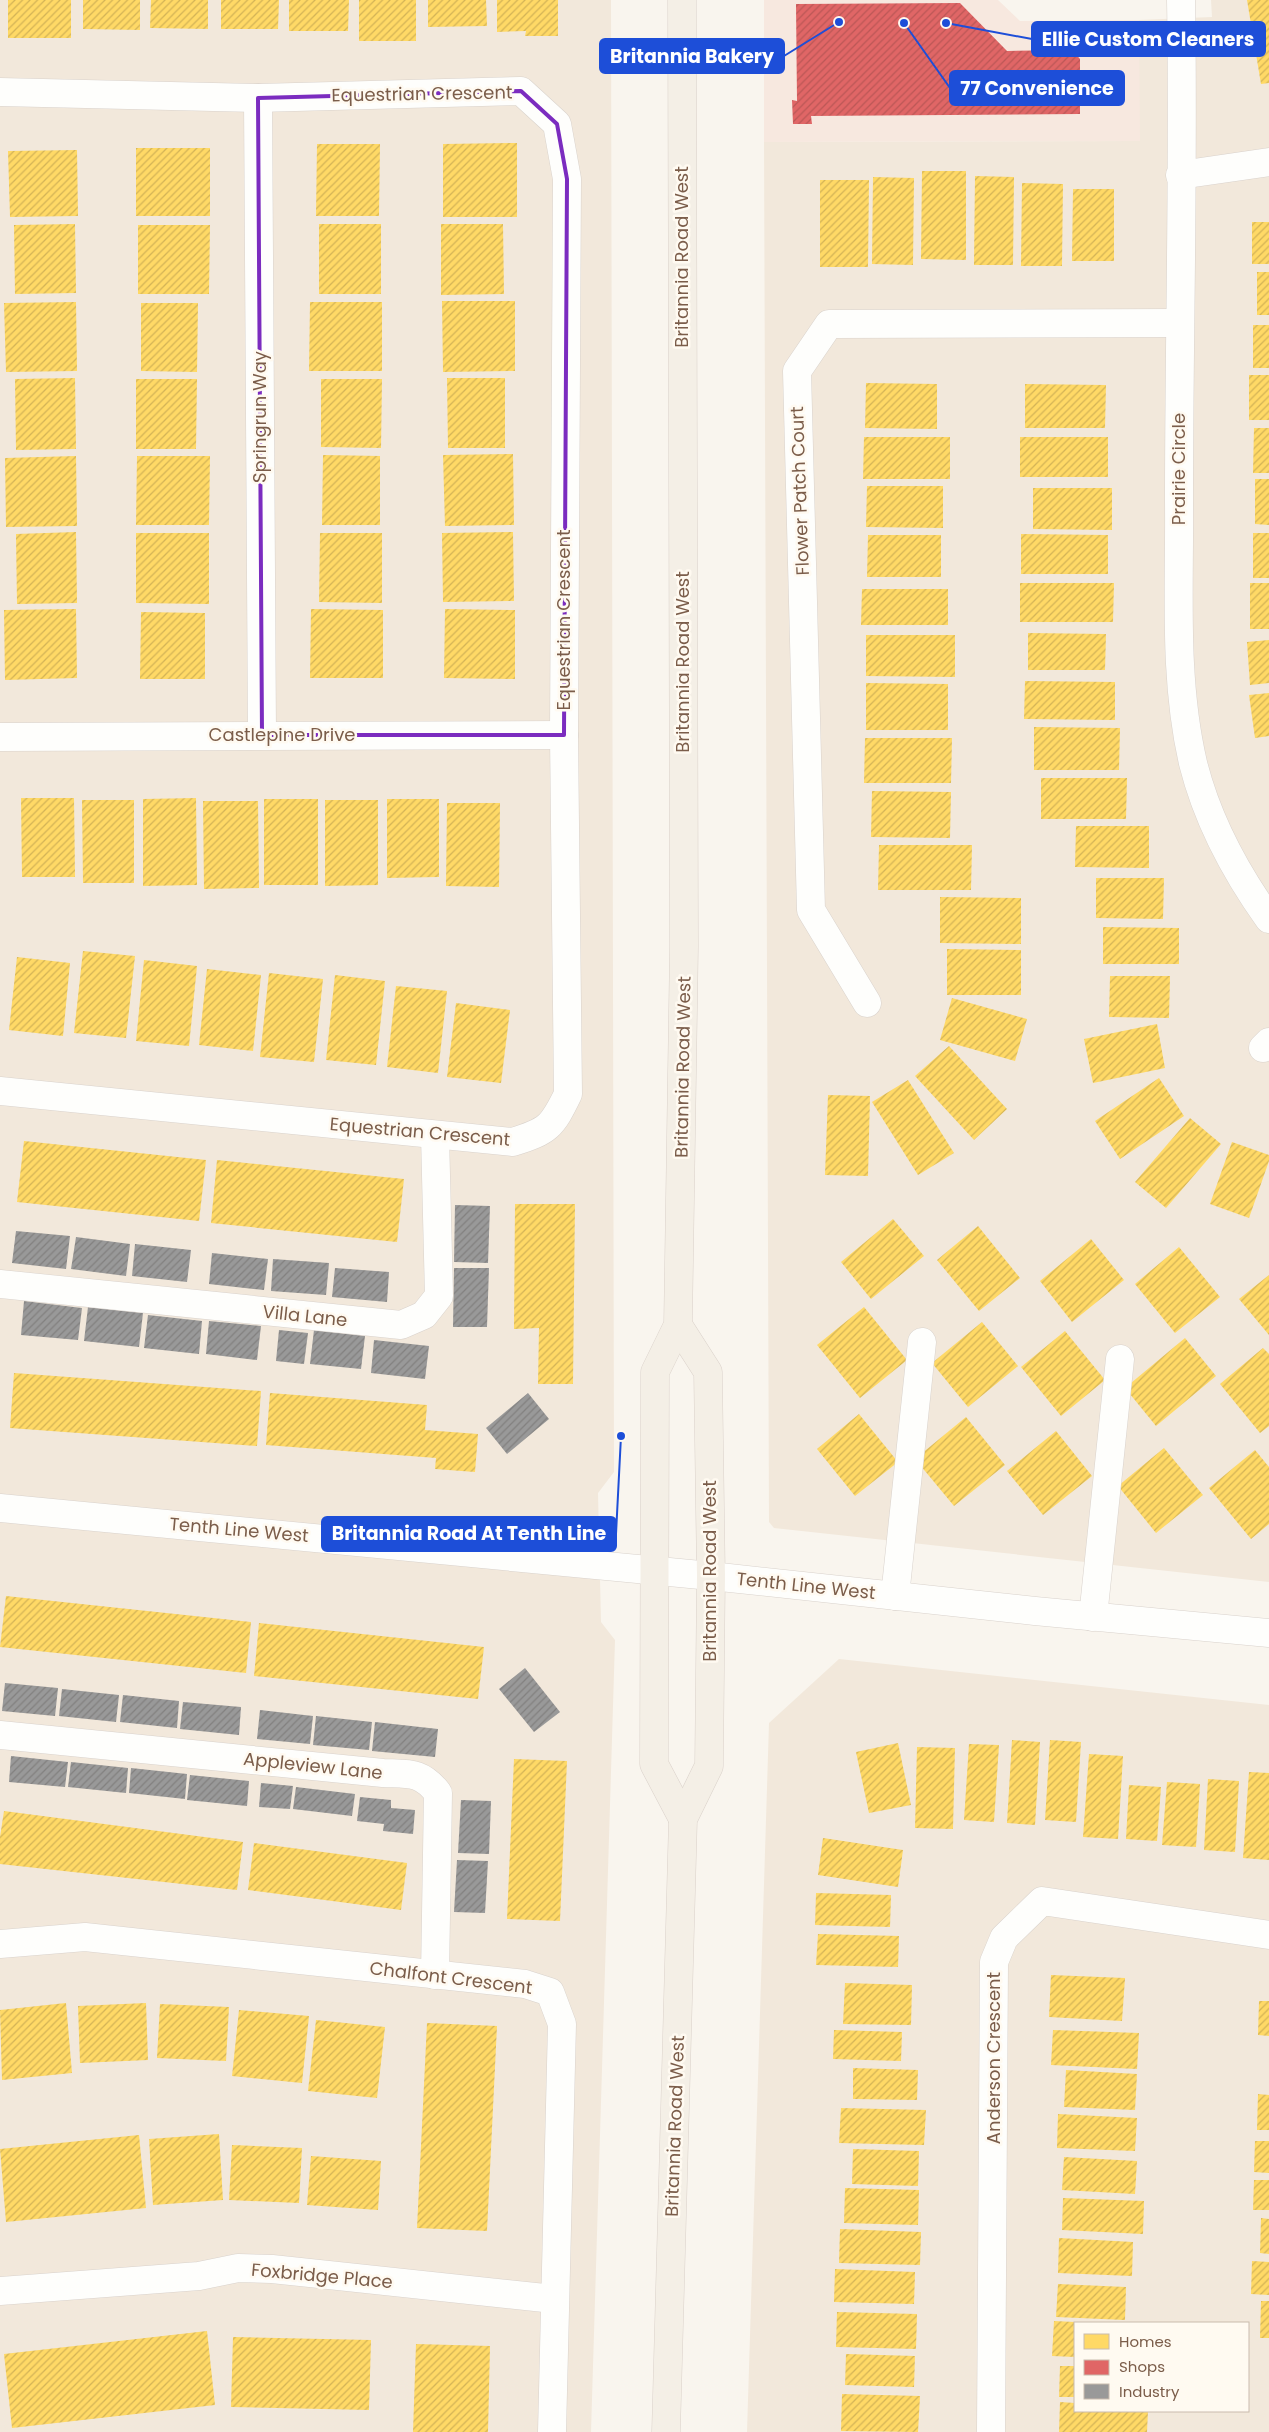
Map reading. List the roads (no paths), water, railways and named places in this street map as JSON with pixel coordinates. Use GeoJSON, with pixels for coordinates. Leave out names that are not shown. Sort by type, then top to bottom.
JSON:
{"type":"FeatureCollection","features":[{"type":"Feature","properties":{"kind":"main road","name":"Britannia Road West"},"geometry":{"type":"LineString","coordinates":[[682,0],[684,947],[678,1325],[655,1372],[654,1764],[683,1820]]}},
{"type":"Feature","properties":{"kind":"main road","name":"Britannia Road West"},"geometry":{"type":"LineString","coordinates":[[666,2432],[683,1820],[709,1766],[711,1576],[708,1372],[678,1325]]}},
{"type":"Feature","properties":{"kind":"street","name":"Prairie Circle"},"geometry":{"type":"LineString","coordinates":[[1182,0],[1179,323],[1181,700],[1194,766],[1216,827],[1231,858],[1269,919]]}},
{"type":"Feature","properties":{"kind":"street","name":"Equestrian Crescent"},"geometry":{"type":"LineString","coordinates":[[0,92],[258,98],[521,91],[557,124],[567,179],[564,735],[568,1094],[556,1120],[539,1134],[512,1142],[0,1091]]}},
{"type":"Feature","properties":{"kind":"street","name":"Springrun Way"},"geometry":{"type":"LineString","coordinates":[[258,98],[262,735]]}},
{"type":"Feature","properties":{"kind":"street"},"geometry":{"type":"LineString","coordinates":[[1180,175],[1269,162]]}},
{"type":"Feature","properties":{"kind":"street","name":"Flower Patch Court"},"geometry":{"type":"LineString","coordinates":[[866,1003],[811,910],[797,371],[829,324],[1179,323]]}},
{"type":"Feature","properties":{"kind":"street","name":"Castlepine Drive"},"geometry":{"type":"LineString","coordinates":[[0,737],[564,735]]}},
{"type":"Feature","properties":{"kind":"street","name":"Villa Lane"},"geometry":{"type":"LineString","coordinates":[[0,1284],[401,1326],[424,1315],[439,1296],[435,1135]]}},
{"type":"Feature","properties":{"kind":"street","name":"Tenth Line West"},"geometry":{"type":"LineString","coordinates":[[895,1596],[922,1342]]}},
{"type":"Feature","properties":{"kind":"street"},"geometry":{"type":"LineString","coordinates":[[1093,1617],[1120,1359]]}},
{"type":"Feature","properties":{"kind":"street","name":"Tenth Line West"},"geometry":{"type":"LineString","coordinates":[[0,1508],[711,1576],[1093,1617],[1269,1633]]}},
{"type":"Feature","properties":{"kind":"street","name":"Appleview Lane"},"geometry":{"type":"LineString","coordinates":[[0,1735],[418,1775],[430,1782],[438,1793],[435,1976]]}},
{"type":"Feature","properties":{"kind":"street","name":"Anderson Crescent"},"geometry":{"type":"LineString","coordinates":[[991,2432],[994,1962],[1004,1938],[1042,1901],[1269,1935]]}},
{"type":"Feature","properties":{"kind":"street","name":"Chalfont Crescent"},"geometry":{"type":"LineString","coordinates":[[0,1944],[85,1937],[435,1976],[525,1984],[550,1992],[562,2024],[552,2432]]}},
{"type":"Feature","properties":{"kind":"street","name":"Foxbridge Place"},"geometry":{"type":"LineString","coordinates":[[0,2290],[199,2276],[238,2268],[554,2299]]}},
{"type":"Feature","properties":{"kind":"place","name":"Britannia Bakery"},"geometry":{"type":"Point","coordinates":[839,22]}},
{"type":"Feature","properties":{"kind":"place","name":"77 Convenience"},"geometry":{"type":"Point","coordinates":[904,23]}},
{"type":"Feature","properties":{"kind":"place","name":"Ellie Custom Cleaners"},"geometry":{"type":"Point","coordinates":[946,23]}},
{"type":"Feature","properties":{"kind":"place","name":"Britannia Road At Tenth Line"},"geometry":{"type":"Point","coordinates":[621,1436]}}]}
